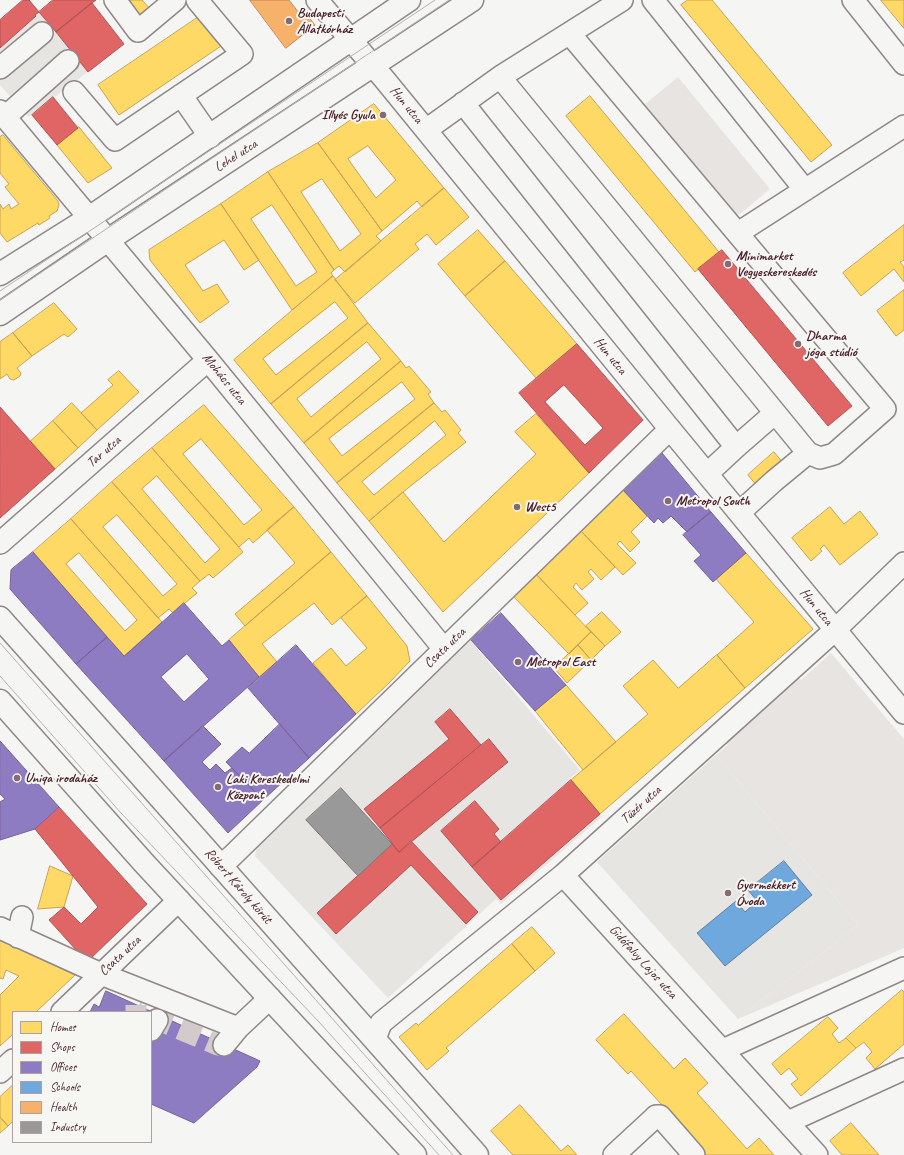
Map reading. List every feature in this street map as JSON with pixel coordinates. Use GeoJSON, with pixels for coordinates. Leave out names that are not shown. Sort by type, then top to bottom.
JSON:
{"type":"FeatureCollection","features":[{"type":"Feature","properties":{"kind":"main road"},"geometry":{"type":"LineString","coordinates":[[0,274],[89,218],[409,0]]}},
{"type":"Feature","properties":{"kind":"main road","name":"Lehel utca"},"geometry":{"type":"LineString","coordinates":[[0,314],[108,240],[344,84],[373,67],[472,0]]}},
{"type":"Feature","properties":{"kind":"main road","name":"Róbert Károly körút"},"geometry":{"type":"LineString","coordinates":[[0,618],[477,1155]]}},
{"type":"Feature","properties":{"kind":"main road"},"geometry":{"type":"LineString","coordinates":[[0,701],[144,863],[270,998],[410,1153]]}},
{"type":"Feature","properties":{"kind":"street"},"geometry":{"type":"LineString","coordinates":[[115,0],[138,31],[175,0]]}},
{"type":"Feature","properties":{"kind":"street"},"geometry":{"type":"LineString","coordinates":[[74,92],[115,140],[242,54],[197,0]]}},
{"type":"Feature","properties":{"kind":"street","name":"Hun utca"},"geometry":{"type":"LineString","coordinates":[[317,0],[426,130],[904,713]]}},
{"type":"Feature","properties":{"kind":"street"},"geometry":{"type":"LineString","coordinates":[[426,130],[500,77],[622,0]]}},
{"type":"Feature","properties":{"kind":"street"},"geometry":{"type":"LineString","coordinates":[[653,0],[805,190]]}},
{"type":"Feature","properties":{"kind":"street"},"geometry":{"type":"LineString","coordinates":[[853,0],[904,64]]}},
{"type":"Feature","properties":{"kind":"street"},"geometry":{"type":"LineString","coordinates":[[0,68],[42,33]]}},
{"type":"Feature","properties":{"kind":"street"},"geometry":{"type":"LineString","coordinates":[[500,77],[808,454],[820,458],[834,454],[885,409],[570,34]]}},
{"type":"Feature","properties":{"kind":"street"},"geometry":{"type":"LineString","coordinates":[[2,114],[68,61]]}},
{"type":"Feature","properties":{"kind":"street"},"geometry":{"type":"LineString","coordinates":[[181,95],[210,136]]}},
{"type":"Feature","properties":{"kind":"street"},"geometry":{"type":"LineString","coordinates":[[463,103],[736,447]]}},
{"type":"Feature","properties":{"kind":"street","name":"Mohács utca"},"geometry":{"type":"LineString","coordinates":[[2,114],[208,360],[444,649]]}},
{"type":"Feature","properties":{"kind":"street"},"geometry":{"type":"LineString","coordinates":[[738,233],[904,126]]}},
{"type":"Feature","properties":{"kind":"street","name":"Tar utca"},"geometry":{"type":"LineString","coordinates":[[0,544],[208,360]]}},
{"type":"Feature","properties":{"kind":"street"},"geometry":{"type":"LineString","coordinates":[[707,474],[774,413]]}},
{"type":"Feature","properties":{"kind":"street","name":"Csata utca"},"geometry":{"type":"LineString","coordinates":[[220,866],[670,429]]}},
{"type":"Feature","properties":{"kind":"street"},"geometry":{"type":"LineString","coordinates":[[739,513],[774,481],[808,454]]}},
{"type":"Feature","properties":{"kind":"street","name":"Tüzér utca"},"geometry":{"type":"LineString","coordinates":[[375,1039],[380,1023],[563,875],[835,630],[904,563]]}},
{"type":"Feature","properties":{"kind":"street","name":"Gidófalvy Lajos utca"},"geometry":{"type":"LineString","coordinates":[[563,875],[817,1155]]}},
{"type":"Feature","properties":{"kind":"street","name":"Csata utca"},"geometry":{"type":"LineString","coordinates":[[63,1011],[179,900]]}},
{"type":"Feature","properties":{"kind":"street"},"geometry":{"type":"LineString","coordinates":[[0,928],[20,927],[138,997],[238,1028]]}},
{"type":"Feature","properties":{"kind":"street"},"geometry":{"type":"LineString","coordinates":[[723,1050],[904,968]]}},
{"type":"Feature","properties":{"kind":"street"},"geometry":{"type":"LineString","coordinates":[[224,1045],[238,1028],[270,998]]}},
{"type":"Feature","properties":{"kind":"street"},"geometry":{"type":"LineString","coordinates":[[0,1072],[12,1061]]}},
{"type":"Feature","properties":{"kind":"street"},"geometry":{"type":"LineString","coordinates":[[788,1122],[904,1069]]}},
{"type":"Feature","properties":{"kind":"street"},"geometry":{"type":"LineString","coordinates":[[614,1155],[656,1116],[660,1116],[694,1155]]}},
{"type":"Feature","properties":{"kind":"shaded area"},"geometry":{"type":"Polygon","coordinates":[[[23,0],[29,0],[56,32],[124,44],[29,117],[0,85],[0,21],[23,0]]]}},
{"type":"Feature","properties":{"kind":"shaded area"},"geometry":{"type":"Polygon","coordinates":[[[678,77],[770,189],[735,218],[644,105],[678,77]]]}},
{"type":"Feature","properties":{"kind":"shaded area"},"geometry":{"type":"Polygon","coordinates":[[[470,640],[580,770],[569,779],[601,817],[612,808],[501,904],[496,899],[388,998],[255,856],[258,842],[470,640]]]}},
{"type":"Feature","properties":{"kind":"shaded area"},"geometry":{"type":"Polygon","coordinates":[[[831,653],[904,739],[904,948],[738,1019],[858,925],[716,755],[728,745],[724,741],[796,674],[801,680],[831,653]]]}},
{"type":"Feature","properties":{"kind":"shaded area","name":"Gyermekkert Óvoda"},"geometry":{"type":"Polygon","coordinates":[[[716,755],[858,925],[738,1019],[597,862],[716,755]]]}},
{"type":"Feature","properties":{"kind":"building: Homes"},"geometry":{"type":"Polygon","coordinates":[[[126,0],[142,0],[150,9],[140,17],[126,0]]]}},
{"type":"Feature","properties":{"kind":"building: Homes"},"geometry":{"type":"Polygon","coordinates":[[[688,0],[712,0],[832,145],[811,162],[681,5],[688,0]]]}},
{"type":"Feature","properties":{"kind":"building: Homes"},"geometry":{"type":"Polygon","coordinates":[[[881,0],[904,0],[904,28],[881,0]]]}},
{"type":"Feature","properties":{"kind":"building: Homes"},"geometry":{"type":"Polygon","coordinates":[[[203,14],[224,44],[119,115],[98,85],[203,14]]]}},
{"type":"Feature","properties":{"kind":"building: Homes"},"geometry":{"type":"Polygon","coordinates":[[[590,96],[719,252],[695,272],[566,116],[590,96]]]}},
{"type":"Feature","properties":{"kind":"building: Homes"},"geometry":{"type":"Polygon","coordinates":[[[374,104],[444,188],[422,207],[417,201],[382,231],[318,143],[374,104]],[[368,146],[348,159],[376,198],[396,180],[368,146]]]}},
{"type":"Feature","properties":{"kind":"building: Homes"},"geometry":{"type":"Polygon","coordinates":[[[79,127],[112,168],[88,183],[57,145],[79,127]]]}},
{"type":"Feature","properties":{"kind":"building: Homes"},"geometry":{"type":"Polygon","coordinates":[[[3,135],[58,201],[59,205],[57,211],[49,216],[50,218],[39,225],[38,223],[7,242],[0,233],[0,204],[3,209],[9,204],[11,209],[19,204],[5,187],[9,184],[0,173],[0,137],[3,135]]]}},
{"type":"Feature","properties":{"kind":"building: Homes"},"geometry":{"type":"Polygon","coordinates":[[[318,143],[382,231],[376,236],[381,241],[345,272],[339,266],[334,270],[268,172],[318,143]],[[322,179],[301,192],[340,251],[361,234],[322,179]]]}},
{"type":"Feature","properties":{"kind":"building: Homes"},"geometry":{"type":"Polygon","coordinates":[[[268,172],[334,270],[331,273],[333,276],[292,310],[221,204],[268,172]],[[272,205],[251,219],[296,286],[317,272],[272,205]]]}},
{"type":"Feature","properties":{"kind":"building: Homes"},"geometry":{"type":"Polygon","coordinates":[[[444,188],[469,217],[436,245],[427,234],[415,244],[419,249],[355,303],[335,280],[444,188]]]}},
{"type":"Feature","properties":{"kind":"building: Homes"},"geometry":{"type":"Polygon","coordinates":[[[221,204],[259,260],[244,270],[224,240],[185,265],[203,291],[217,284],[229,302],[200,323],[150,260],[149,250],[221,204]]]}},
{"type":"Feature","properties":{"kind":"building: Homes"},"geometry":{"type":"Polygon","coordinates":[[[904,225],[904,260],[900,262],[904,267],[904,282],[894,269],[861,296],[843,273],[904,225]]]}},
{"type":"Feature","properties":{"kind":"building: Homes"},"geometry":{"type":"Polygon","coordinates":[[[478,230],[505,261],[465,296],[438,264],[478,230]]]}},
{"type":"Feature","properties":{"kind":"building: Homes"},"geometry":{"type":"Polygon","coordinates":[[[505,261],[577,344],[536,378],[465,296],[505,261]]]}},
{"type":"Feature","properties":{"kind":"building: Homes"},"geometry":{"type":"Polygon","coordinates":[[[333,276],[368,323],[271,404],[234,360],[333,276]],[[335,302],[263,359],[276,375],[348,318],[335,302]]]}},
{"type":"Feature","properties":{"kind":"building: Homes"},"geometry":{"type":"Polygon","coordinates":[[[904,290],[904,330],[896,336],[877,311],[904,290]]]}},
{"type":"Feature","properties":{"kind":"building: Homes"},"geometry":{"type":"Polygon","coordinates":[[[54,303],[77,329],[68,337],[64,334],[32,356],[13,333],[54,303]]]}},
{"type":"Feature","properties":{"kind":"building: Homes"},"geometry":{"type":"Polygon","coordinates":[[[368,323],[401,361],[304,443],[271,404],[368,323]],[[367,342],[297,399],[311,417],[381,359],[367,342]]]}},
{"type":"Feature","properties":{"kind":"building: Homes"},"geometry":{"type":"Polygon","coordinates":[[[13,333],[32,356],[17,368],[21,373],[20,376],[14,380],[10,379],[7,374],[0,379],[0,342],[13,333]]]}},
{"type":"Feature","properties":{"kind":"building: Homes"},"geometry":{"type":"Polygon","coordinates":[[[401,361],[406,368],[409,366],[431,392],[428,394],[434,403],[337,483],[304,443],[401,361]],[[402,382],[329,439],[342,456],[415,399],[402,382]]]}},
{"type":"Feature","properties":{"kind":"building: Homes"},"geometry":{"type":"Polygon","coordinates":[[[119,371],[139,392],[97,430],[81,413],[113,385],[108,380],[119,371]]]}},
{"type":"Feature","properties":{"kind":"building: Homes"},"geometry":{"type":"Polygon","coordinates":[[[72,403],[97,430],[78,448],[53,421],[72,403]]]}},
{"type":"Feature","properties":{"kind":"building: Homes"},"geometry":{"type":"Polygon","coordinates":[[[434,403],[442,412],[445,410],[461,430],[458,433],[466,442],[369,521],[337,483],[434,403]],[[435,421],[362,482],[374,495],[446,435],[435,421]]]}},
{"type":"Feature","properties":{"kind":"building: Homes"},"geometry":{"type":"Polygon","coordinates":[[[204,405],[294,507],[253,543],[249,538],[239,547],[152,448],[204,405]],[[201,439],[183,454],[244,525],[262,510],[201,439]]]}},
{"type":"Feature","properties":{"kind":"building: Homes","name":"West5"},"geometry":{"type":"Polygon","coordinates":[[[536,414],[589,473],[443,612],[369,521],[403,492],[444,542],[536,454],[515,432],[536,414]]]}},
{"type":"Feature","properties":{"kind":"building: Homes"},"geometry":{"type":"Polygon","coordinates":[[[53,421],[78,448],[55,469],[30,442],[53,421]]]}},
{"type":"Feature","properties":{"kind":"building: Homes"},"geometry":{"type":"Polygon","coordinates":[[[152,448],[243,552],[213,578],[209,574],[200,581],[112,482],[152,448]],[[157,476],[142,489],[205,563],[220,549],[157,476]]]}},
{"type":"Feature","properties":{"kind":"building: Homes"},"geometry":{"type":"Polygon","coordinates":[[[774,452],[783,463],[757,486],[748,475],[774,452]]]}},
{"type":"Feature","properties":{"kind":"building: Homes"},"geometry":{"type":"Polygon","coordinates":[[[112,482],[200,581],[192,588],[197,593],[173,613],[169,609],[158,618],[71,519],[112,482]],[[117,515],[103,527],[163,596],[177,584],[117,515]]]}},
{"type":"Feature","properties":{"kind":"building: Homes"},"geometry":{"type":"Polygon","coordinates":[[[623,490],[647,516],[631,532],[640,542],[630,552],[620,541],[617,544],[636,563],[623,575],[581,531],[623,490]]]}},
{"type":"Feature","properties":{"kind":"building: Homes"},"geometry":{"type":"Polygon","coordinates":[[[294,507],[331,552],[245,626],[235,614],[295,563],[267,530],[294,507]]]}},
{"type":"Feature","properties":{"kind":"building: Homes"},"geometry":{"type":"Polygon","coordinates":[[[830,507],[844,524],[860,511],[878,534],[840,565],[824,545],[820,549],[822,551],[811,561],[792,538],[830,507]]]}},
{"type":"Feature","properties":{"kind":"building: Homes"},"geometry":{"type":"Polygon","coordinates":[[[71,519],[162,622],[124,656],[33,552],[71,519]],[[79,553],[66,564],[125,631],[137,620],[79,553]]]}},
{"type":"Feature","properties":{"kind":"building: Homes"},"geometry":{"type":"Polygon","coordinates":[[[581,531],[615,567],[601,580],[591,569],[588,572],[594,579],[582,590],[576,583],[573,587],[588,603],[575,615],[535,573],[581,531]]]}},
{"type":"Feature","properties":{"kind":"building: Homes"},"geometry":{"type":"Polygon","coordinates":[[[331,552],[367,596],[332,625],[314,603],[262,644],[277,662],[259,677],[229,640],[331,552]]]}},
{"type":"Feature","properties":{"kind":"building: Homes"},"geometry":{"type":"Polygon","coordinates":[[[746,553],[813,629],[745,688],[717,655],[754,622],[716,579],[746,553]]]}},
{"type":"Feature","properties":{"kind":"building: Homes"},"geometry":{"type":"Polygon","coordinates":[[[535,573],[591,632],[569,654],[512,595],[535,573]]]}},
{"type":"Feature","properties":{"kind":"building: Homes"},"geometry":{"type":"Polygon","coordinates":[[[367,596],[407,646],[410,661],[356,714],[313,663],[331,648],[346,666],[367,648],[341,618],[367,596]]]}},
{"type":"Feature","properties":{"kind":"building: Homes"},"geometry":{"type":"Polygon","coordinates":[[[602,612],[621,632],[605,646],[586,626],[602,612]]]}},
{"type":"Feature","properties":{"kind":"building: Homes"},"geometry":{"type":"Polygon","coordinates":[[[591,632],[605,646],[591,660],[578,645],[591,632]]]}},
{"type":"Feature","properties":{"kind":"building: Homes"},"geometry":{"type":"Polygon","coordinates":[[[578,645],[591,660],[567,683],[554,668],[578,645]]]}},
{"type":"Feature","properties":{"kind":"building: Homes"},"geometry":{"type":"Polygon","coordinates":[[[717,655],[745,688],[600,814],[571,780],[648,714],[623,686],[653,660],[678,688],[717,655]]]}},
{"type":"Feature","properties":{"kind":"building: Homes"},"geometry":{"type":"Polygon","coordinates":[[[566,685],[616,742],[583,770],[535,711],[566,685]]]}},
{"type":"Feature","properties":{"kind":"building: Homes"},"geometry":{"type":"Polygon","coordinates":[[[50,866],[73,876],[64,907],[38,909],[50,866]]]}},
{"type":"Feature","properties":{"kind":"building: Homes"},"geometry":{"type":"Polygon","coordinates":[[[532,927],[555,953],[535,971],[512,944],[532,927]]]}},
{"type":"Feature","properties":{"kind":"building: Homes"},"geometry":{"type":"Polygon","coordinates":[[[0,940],[75,975],[37,1011],[12,1011],[12,1035],[0,1046],[0,995],[19,976],[6,970],[3,979],[0,978],[0,940]]]}},
{"type":"Feature","properties":{"kind":"building: Homes"},"geometry":{"type":"Polygon","coordinates":[[[512,944],[535,971],[446,1048],[449,1051],[427,1070],[399,1037],[416,1023],[418,1025],[512,944]]]}},
{"type":"Feature","properties":{"kind":"building: Homes"},"geometry":{"type":"Polygon","coordinates":[[[902,990],[904,992],[904,1044],[875,1069],[866,1058],[872,1052],[864,1042],[856,1048],[846,1038],[902,990]]]}},
{"type":"Feature","properties":{"kind":"building: Homes"},"geometry":{"type":"Polygon","coordinates":[[[624,1014],[674,1069],[685,1058],[708,1083],[697,1093],[747,1149],[759,1138],[774,1155],[700,1155],[694,1140],[631,1071],[628,1074],[596,1040],[624,1014]]]}},
{"type":"Feature","properties":{"kind":"building: Homes"},"geometry":{"type":"Polygon","coordinates":[[[828,1017],[838,1028],[832,1034],[839,1043],[846,1038],[856,1048],[801,1096],[791,1084],[798,1079],[789,1068],[781,1075],[772,1064],[828,1017]]]}},
{"type":"Feature","properties":{"kind":"building: Homes"},"geometry":{"type":"Polygon","coordinates":[[[12,1086],[12,1122],[8,1126],[0,1117],[0,1097],[12,1086]]]}},
{"type":"Feature","properties":{"kind":"building: Homes"},"geometry":{"type":"Polygon","coordinates":[[[520,1105],[561,1151],[568,1145],[577,1155],[513,1155],[491,1131],[520,1105]]]}},
{"type":"Feature","properties":{"kind":"building: Homes"},"geometry":{"type":"Polygon","coordinates":[[[0,1117],[8,1126],[0,1133],[0,1117]]]}},
{"type":"Feature","properties":{"kind":"building: Homes"},"geometry":{"type":"Polygon","coordinates":[[[851,1123],[879,1155],[842,1155],[830,1141],[851,1123]]]}},
{"type":"Feature","properties":{"kind":"building: Shops"},"geometry":{"type":"Polygon","coordinates":[[[23,0],[29,0],[39,12],[0,48],[0,20],[23,0]]]}},
{"type":"Feature","properties":{"kind":"building: Shops"},"geometry":{"type":"Polygon","coordinates":[[[53,0],[96,0],[56,32],[39,12],[53,0]]]}},
{"type":"Feature","properties":{"kind":"building: Shops"},"geometry":{"type":"Polygon","coordinates":[[[92,3],[124,44],[88,72],[56,32],[92,3]]]}},
{"type":"Feature","properties":{"kind":"building: Shops"},"geometry":{"type":"Polygon","coordinates":[[[53,97],[78,128],[57,145],[32,115],[53,97]]]}},
{"type":"Feature","properties":{"kind":"building: Shops"},"geometry":{"type":"Polygon","coordinates":[[[722,250],[852,406],[828,426],[698,269],[722,250]]]}},
{"type":"Feature","properties":{"kind":"building: Shops"},"geometry":{"type":"Polygon","coordinates":[[[577,344],[643,420],[589,473],[519,393],[577,344]],[[564,385],[545,402],[585,445],[603,428],[564,385]]]}},
{"type":"Feature","properties":{"kind":"building: Shops"},"geometry":{"type":"Polygon","coordinates":[[[0,407],[55,469],[0,518],[0,407]]]}},
{"type":"Feature","properties":{"kind":"building: Shops"},"geometry":{"type":"Polygon","coordinates":[[[450,709],[481,745],[380,828],[364,809],[449,739],[435,722],[450,709]]]}},
{"type":"Feature","properties":{"kind":"building: Shops"},"geometry":{"type":"Polygon","coordinates":[[[489,739],[508,762],[399,852],[380,828],[489,739]]]}},
{"type":"Feature","properties":{"kind":"building: Shops"},"geometry":{"type":"Polygon","coordinates":[[[571,780],[600,814],[501,900],[472,867],[571,780]]]}},
{"type":"Feature","properties":{"kind":"building: Shops"},"geometry":{"type":"Polygon","coordinates":[[[475,801],[499,829],[494,834],[501,842],[472,867],[441,831],[475,801]]]}},
{"type":"Feature","properties":{"kind":"building: Shops"},"geometry":{"type":"Polygon","coordinates":[[[59,807],[147,904],[87,962],[49,920],[64,907],[81,924],[98,907],[35,829],[59,807]]]}},
{"type":"Feature","properties":{"kind":"building: Shops"},"geometry":{"type":"Polygon","coordinates":[[[411,841],[478,912],[466,924],[411,865],[336,934],[317,913],[392,844],[399,852],[411,841]]]}},
{"type":"Feature","properties":{"kind":"building: Offices","name":"Metropol South"},"geometry":{"type":"Polygon","coordinates":[[[662,453],[711,512],[687,532],[671,516],[663,523],[658,518],[654,523],[623,490],[662,453]]]}},
{"type":"Feature","properties":{"kind":"building: Offices"},"geometry":{"type":"Polygon","coordinates":[[[711,512],[746,553],[713,582],[694,561],[701,555],[683,535],[711,512]]]}},
{"type":"Feature","properties":{"kind":"building: Offices"},"geometry":{"type":"Polygon","coordinates":[[[33,552],[107,637],[76,664],[10,589],[11,570],[33,552]]]}},
{"type":"Feature","properties":{"kind":"building: Offices"},"geometry":{"type":"Polygon","coordinates":[[[184,603],[222,646],[229,640],[259,677],[164,761],[76,664],[107,637],[124,656],[184,603]],[[187,654],[161,677],[184,702],[209,679],[187,654]]]}},
{"type":"Feature","properties":{"kind":"building: Offices","name":"Metropol East"},"geometry":{"type":"Polygon","coordinates":[[[501,613],[566,685],[535,711],[471,640],[501,613]]]}},
{"type":"Feature","properties":{"kind":"building: Offices"},"geometry":{"type":"Polygon","coordinates":[[[296,645],[356,714],[309,758],[248,688],[296,645]]]}},
{"type":"Feature","properties":{"kind":"building: Offices"},"geometry":{"type":"Polygon","coordinates":[[[280,724],[309,758],[263,800],[226,762],[242,747],[249,753],[280,724]]]}},
{"type":"Feature","properties":{"kind":"building: Offices","name":"Laki Kereskedelmi Központ"},"geometry":{"type":"Polygon","coordinates":[[[203,726],[221,744],[202,762],[210,770],[216,764],[225,773],[232,768],[263,800],[228,833],[164,761],[203,726]]]}},
{"type":"Feature","properties":{"kind":"building: Offices","name":"Uniqa irodaház"},"geometry":{"type":"Polygon","coordinates":[[[0,741],[59,807],[35,829],[0,840],[0,802],[5,799],[0,794],[0,741]]]}},
{"type":"Feature","properties":{"kind":"building: Offices"},"geometry":{"type":"Polygon","coordinates":[[[106,991],[150,1011],[90,1011],[94,1004],[99,1007],[106,991]]]}},
{"type":"Feature","properties":{"kind":"building: Offices"},"geometry":{"type":"Polygon","coordinates":[[[152,1012],[260,1061],[257,1067],[194,1123],[152,1104],[152,1012]]]}},
{"type":"Feature","properties":{"kind":"building: Schools"},"geometry":{"type":"Polygon","coordinates":[[[784,861],[812,895],[725,966],[697,933],[736,901],[745,912],[757,901],[748,890],[784,861]]]}},
{"type":"Feature","properties":{"kind":"building: Health","name":"Budapesti Állatkórház"},"geometry":{"type":"Polygon","coordinates":[[[250,0],[289,0],[302,17],[306,14],[315,25],[286,48],[250,0]]]}},
{"type":"Feature","properties":{"kind":"building: Industry"},"geometry":{"type":"Polygon","coordinates":[[[341,788],[392,844],[358,876],[306,820],[341,788]]]}},
{"type":"Feature","properties":{"kind":"tunnel"},"geometry":{"type":"LineString","coordinates":[[136,1005],[136,1011]]}},
{"type":"Feature","properties":{"kind":"tunnel"},"geometry":{"type":"LineString","coordinates":[[152,1017],[218,1045],[224,1045]]}},
{"type":"Feature","properties":{"kind":"tram line"},"geometry":{"type":"LineString","coordinates":[[0,291],[435,0]]}},
{"type":"Feature","properties":{"kind":"tram line"},"geometry":{"type":"LineString","coordinates":[[0,300],[449,0]]}},
{"type":"Feature","properties":{"kind":"tram line"},"geometry":{"type":"LineString","coordinates":[[0,643],[453,1155]]}},
{"type":"Feature","properties":{"kind":"tram line"},"geometry":{"type":"LineString","coordinates":[[0,676],[121,813],[319,1022],[439,1155]]}},
{"type":"Feature","properties":{"kind":"place","name":"Budapesti Állatkórház"},"geometry":{"type":"Point","coordinates":[289,21]}},
{"type":"Feature","properties":{"kind":"place","name":"Illyés Gyula"},"geometry":{"type":"Point","coordinates":[383,115]}},
{"type":"Feature","properties":{"kind":"place","name":"Minimarket Vegyeskereskedés"},"geometry":{"type":"Point","coordinates":[728,264]}},
{"type":"Feature","properties":{"kind":"place","name":"Dharma jóga stúdió"},"geometry":{"type":"Point","coordinates":[798,344]}},
{"type":"Feature","properties":{"kind":"place","name":"Metropol South"},"geometry":{"type":"Point","coordinates":[668,501]}},
{"type":"Feature","properties":{"kind":"place","name":"West5"},"geometry":{"type":"Point","coordinates":[517,507]}},
{"type":"Feature","properties":{"kind":"place","name":"Metropol East"},"geometry":{"type":"Point","coordinates":[518,662]}},
{"type":"Feature","properties":{"kind":"place","name":"Uniqa irodaház"},"geometry":{"type":"Point","coordinates":[17,778]}},
{"type":"Feature","properties":{"kind":"place","name":"Laki Kereskedelmi Központ"},"geometry":{"type":"Point","coordinates":[218,787]}},
{"type":"Feature","properties":{"kind":"place","name":"Gyermekkert Óvoda"},"geometry":{"type":"Point","coordinates":[728,893]}}]}
